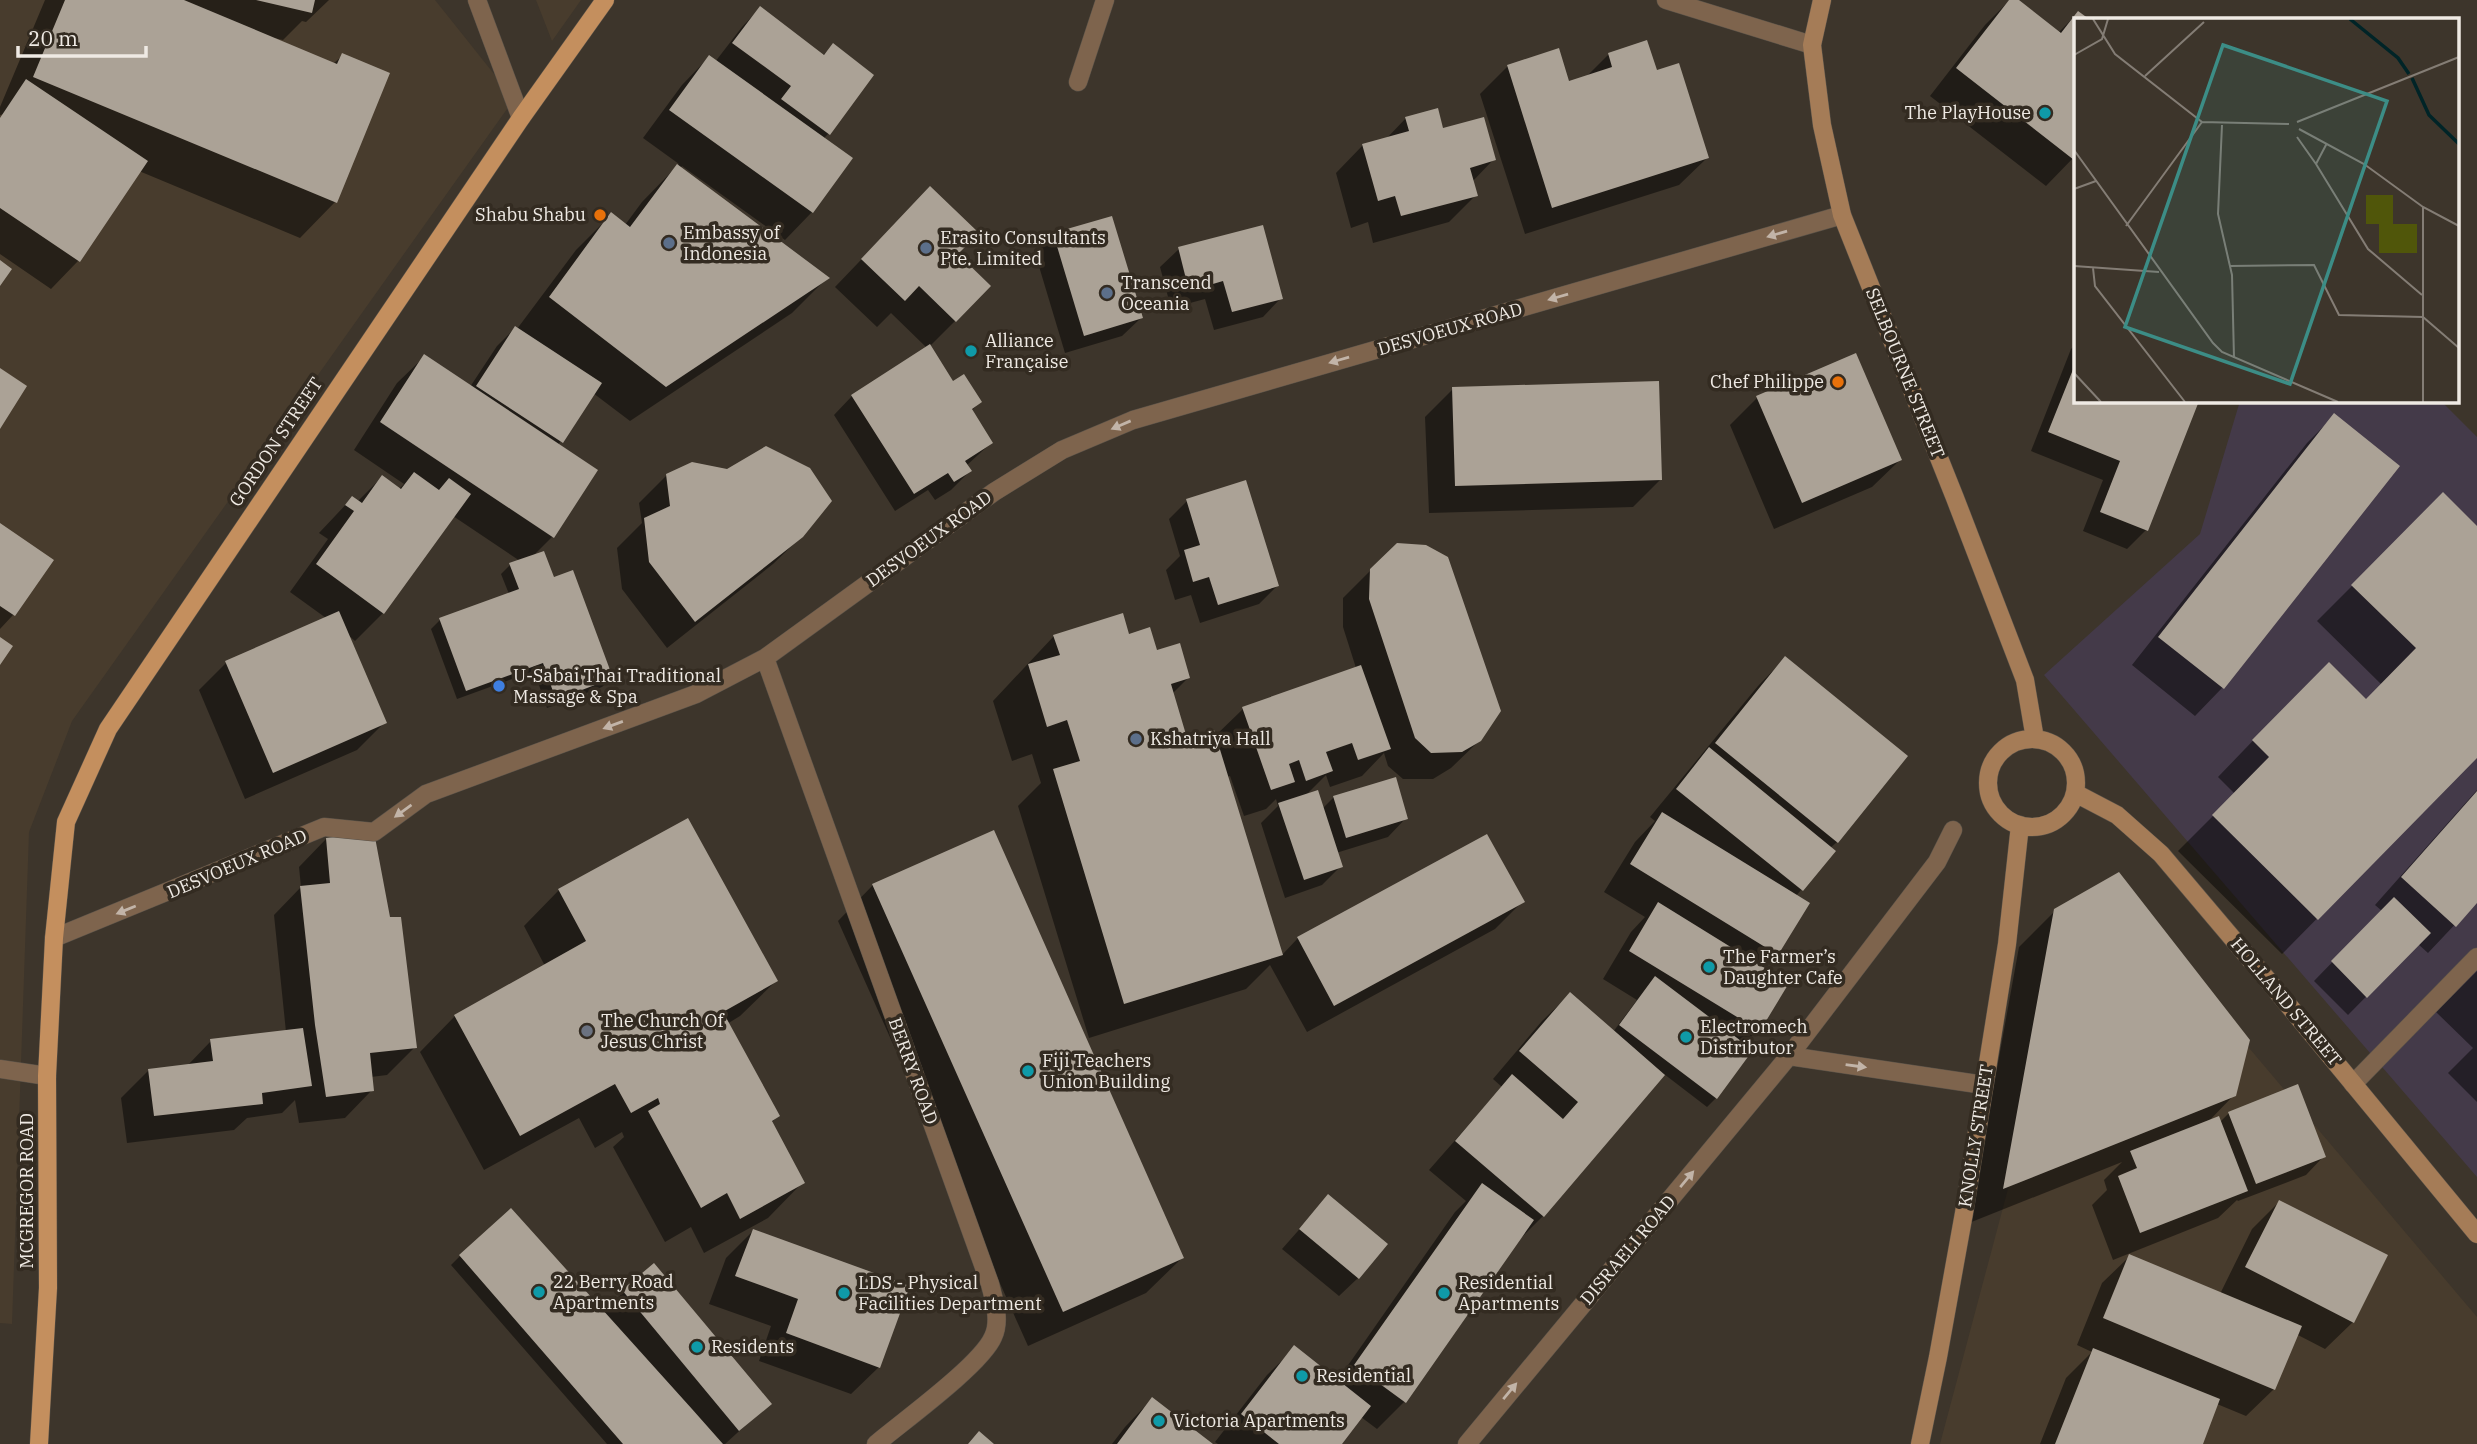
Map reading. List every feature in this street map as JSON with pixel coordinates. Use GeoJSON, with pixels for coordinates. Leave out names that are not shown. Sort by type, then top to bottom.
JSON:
{"type":"FeatureCollection","features":[{"type":"Feature","properties":{"kind":"main road","name":"GORDON STREET"},"geometry":{"type":"LineString","coordinates":[[54,938],[66,822],[108,729],[521,118],[605,0]]}},
{"type":"Feature","properties":{"kind":"main road","name":"SELBOURNE STREET"},"geometry":{"type":"LineString","coordinates":[[1822,0],[1812,45],[1822,125],[1842,215],[2025,680],[2035,738]]}},
{"type":"Feature","properties":{"kind":"main road"},"geometry":{"type":"LineString","coordinates":[[2035,738],[2056,746],[2072,763],[2076,778],[2075,793],[2069,807],[2060,817],[2034,827],[2008,820],[1990,798],[1988,783],[1990,769],[1997,756],[2008,746],[2035,738]]}},
{"type":"Feature","properties":{"kind":"main road","name":"HOLLAND STREET"},"geometry":{"type":"LineString","coordinates":[[2075,793],[2118,815],[2161,854],[2477,1234]]}},
{"type":"Feature","properties":{"kind":"main road","name":"KNOLLY STREET"},"geometry":{"type":"LineString","coordinates":[[1920,1444],[1951,1288],[2007,944],[2020,825]]}},
{"type":"Feature","properties":{"kind":"main road","name":"MCGREGOR ROAD"},"geometry":{"type":"LineString","coordinates":[[39,1444],[48,1288],[47,1076],[54,938]]}},
{"type":"Feature","properties":{"kind":"street"},"geometry":{"type":"LineString","coordinates":[[477,0],[521,118]]}},
{"type":"Feature","properties":{"kind":"street"},"geometry":{"type":"LineString","coordinates":[[1078,82],[1105,0]]}},
{"type":"Feature","properties":{"kind":"street"},"geometry":{"type":"LineString","coordinates":[[1666,0],[1812,45]]}},
{"type":"Feature","properties":{"kind":"street","name":"DESVOEUX ROAD"},"geometry":{"type":"LineString","coordinates":[[54,938],[324,828],[374,832],[426,794],[696,694],[765,658],[994,492],[1062,450],[1133,420],[1842,215]]}},
{"type":"Feature","properties":{"kind":"street","name":"BERRY ROAD"},"geometry":{"type":"LineString","coordinates":[[765,658],[990,1284],[996,1309],[994,1336],[979,1356],[876,1444]]}},
{"type":"Feature","properties":{"kind":"street","name":"DISRAELI ROAD"},"geometry":{"type":"LineString","coordinates":[[1467,1444],[1788,1056],[1937,862],[1953,830]]}},
{"type":"Feature","properties":{"kind":"street"},"geometry":{"type":"LineString","coordinates":[[2353,1084],[2477,957]]}},
{"type":"Feature","properties":{"kind":"street"},"geometry":{"type":"LineString","coordinates":[[1788,1056],[1984,1085]]}},
{"type":"Feature","properties":{"kind":"street"},"geometry":{"type":"LineString","coordinates":[[0,1069],[47,1076]]}},
{"type":"Feature","properties":{"kind":"shaded area"},"geometry":{"type":"Polygon","coordinates":[[[0,0],[435,0],[514,99],[72,721],[29,832],[12,1324],[0,1323],[0,0]]]}},
{"type":"Feature","properties":{"kind":"shaded area"},"geometry":{"type":"Polygon","coordinates":[[[536,0],[581,0],[552,41],[536,0]]]}},
{"type":"Feature","properties":{"kind":"shaded area"},"geometry":{"type":"Polygon","coordinates":[[[2240,402],[2440,402],[2477,437],[2477,1177],[2044,675],[2200,534],[2240,402]]]}},
{"type":"Feature","properties":{"kind":"shaded area"},"geometry":{"type":"Polygon","coordinates":[[[2128,905],[2477,1317],[2477,1444],[1940,1444],[2081,915],[2128,905]]]}},
{"type":"Feature","properties":{"kind":"building"},"geometry":{"type":"Polygon","coordinates":[[[65,0],[184,0],[337,64],[342,53],[390,73],[337,203],[33,77],[65,0]]]}},
{"type":"Feature","properties":{"kind":"building"},"geometry":{"type":"Polygon","coordinates":[[[256,0],[315,0],[312,13],[256,0]]]}},
{"type":"Feature","properties":{"kind":"building","name":"The PlayHouse"},"geometry":{"type":"Polygon","coordinates":[[[2009,0],[2019,0],[2061,33],[2078,11],[2088,18],[2074,18],[2074,160],[1956,68],[2009,0]]]}},
{"type":"Feature","properties":{"kind":"building"},"geometry":{"type":"Polygon","coordinates":[[[760,6],[824,55],[833,43],[874,75],[830,135],[781,99],[791,86],[732,43],[760,6]]]}},
{"type":"Feature","properties":{"kind":"building"},"geometry":{"type":"Polygon","coordinates":[[[1647,40],[1657,70],[1679,63],[1709,158],[1552,208],[1507,65],[1559,48],[1569,81],[1612,67],[1608,53],[1647,40]]]}},
{"type":"Feature","properties":{"kind":"building"},"geometry":{"type":"Polygon","coordinates":[[[709,55],[853,158],[813,213],[669,110],[709,55]]]}},
{"type":"Feature","properties":{"kind":"building"},"geometry":{"type":"Polygon","coordinates":[[[26,79],[148,161],[80,262],[0,208],[0,118],[26,79]]]}},
{"type":"Feature","properties":{"kind":"building"},"geometry":{"type":"Polygon","coordinates":[[[1438,108],[1443,128],[1484,117],[1496,160],[1470,168],[1478,196],[1401,216],[1395,196],[1378,201],[1362,144],[1409,131],[1405,117],[1438,108]]]}},
{"type":"Feature","properties":{"kind":"building"},"geometry":{"type":"Polygon","coordinates":[[[677,164],[830,278],[666,387],[549,297],[611,212],[630,227],[677,164]]]}},
{"type":"Feature","properties":{"kind":"building"},"geometry":{"type":"Polygon","coordinates":[[[930,186],[979,233],[958,254],[991,286],[956,322],[919,286],[905,301],[861,259],[930,186]]]}},
{"type":"Feature","properties":{"kind":"building"},"geometry":{"type":"Polygon","coordinates":[[[1112,216],[1143,318],[1084,336],[1053,233],[1112,216]]]}},
{"type":"Feature","properties":{"kind":"building"},"geometry":{"type":"Polygon","coordinates":[[[1263,225],[1283,299],[1232,312],[1223,281],[1189,291],[1178,247],[1263,225]]]}},
{"type":"Feature","properties":{"kind":"building"},"geometry":{"type":"Polygon","coordinates":[[[0,260],[12,269],[0,286],[0,260]]]}},
{"type":"Feature","properties":{"kind":"building"},"geometry":{"type":"Polygon","coordinates":[[[515,326],[602,383],[563,443],[476,386],[515,326]]]}},
{"type":"Feature","properties":{"kind":"building"},"geometry":{"type":"Polygon","coordinates":[[[930,344],[953,381],[964,374],[982,402],[972,409],[993,443],[965,461],[972,471],[954,482],[948,473],[914,494],[851,395],[930,344]]]}},
{"type":"Feature","properties":{"kind":"building"},"geometry":{"type":"Polygon","coordinates":[[[1856,353],[1902,460],[1802,503],[1756,396],[1856,353]]]}},
{"type":"Feature","properties":{"kind":"building"},"geometry":{"type":"Polygon","coordinates":[[[424,354],[598,470],[554,538],[380,422],[424,354]]]}},
{"type":"Feature","properties":{"kind":"building"},"geometry":{"type":"Polygon","coordinates":[[[2074,367],[2074,402],[2199,402],[2148,531],[2100,512],[2120,461],[2048,432],[2074,367]]]}},
{"type":"Feature","properties":{"kind":"building"},"geometry":{"type":"Polygon","coordinates":[[[0,368],[27,386],[0,429],[0,368]]]}},
{"type":"Feature","properties":{"kind":"building"},"geometry":{"type":"Polygon","coordinates":[[[1659,381],[1662,480],[1455,486],[1452,387],[1659,381]]]}},
{"type":"Feature","properties":{"kind":"building"},"geometry":{"type":"Polygon","coordinates":[[[2334,413],[2400,466],[2224,689],[2158,637],[2334,413]]]}},
{"type":"Feature","properties":{"kind":"building"},"geometry":{"type":"Polygon","coordinates":[[[766,446],[810,468],[832,501],[803,537],[695,622],[649,562],[644,518],[670,506],[666,474],[692,462],[727,469],[766,446]]]}},
{"type":"Feature","properties":{"kind":"building"},"geometry":{"type":"Polygon","coordinates":[[[414,472],[439,490],[449,478],[471,494],[384,614],[316,564],[354,511],[345,505],[352,496],[362,503],[382,475],[401,489],[414,472]]]}},
{"type":"Feature","properties":{"kind":"building"},"geometry":{"type":"Polygon","coordinates":[[[1246,480],[1279,586],[1218,605],[1209,577],[1193,582],[1184,550],[1200,545],[1186,499],[1246,480]]]}},
{"type":"Feature","properties":{"kind":"building"},"geometry":{"type":"Polygon","coordinates":[[[2443,492],[2477,526],[2477,758],[2318,920],[2212,815],[2269,757],[2252,740],[2329,662],[2366,699],[2416,648],[2351,585],[2443,492]]]}},
{"type":"Feature","properties":{"kind":"building"},"geometry":{"type":"Polygon","coordinates":[[[0,523],[54,560],[15,616],[0,606],[0,523]]]}},
{"type":"Feature","properties":{"kind":"building"},"geometry":{"type":"Polygon","coordinates":[[[1397,543],[1426,545],[1448,557],[1501,711],[1481,741],[1462,752],[1431,753],[1415,738],[1369,599],[1370,569],[1397,543]]]}},
{"type":"Feature","properties":{"kind":"building"},"geometry":{"type":"Polygon","coordinates":[[[544,551],[554,577],[573,570],[613,678],[556,700],[543,663],[466,691],[439,618],[519,589],[509,563],[544,551]]]}},
{"type":"Feature","properties":{"kind":"building"},"geometry":{"type":"Polygon","coordinates":[[[339,611],[387,723],[273,773],[225,661],[339,611]]]}},
{"type":"Feature","properties":{"kind":"building"},"geometry":{"type":"Polygon","coordinates":[[[1123,613],[1129,634],[1150,627],[1157,650],[1180,643],[1190,678],[1171,684],[1187,738],[1214,730],[1283,955],[1124,1004],[1053,769],[1080,761],[1067,720],[1047,727],[1028,664],[1060,655],[1053,635],[1123,613]]]}},
{"type":"Feature","properties":{"kind":"building"},"geometry":{"type":"Polygon","coordinates":[[[0,637],[13,646],[0,665],[0,637]]]}},
{"type":"Feature","properties":{"kind":"building"},"geometry":{"type":"Polygon","coordinates":[[[1785,656],[1908,756],[1838,843],[1715,743],[1785,656]]]}},
{"type":"Feature","properties":{"kind":"building"},"geometry":{"type":"Polygon","coordinates":[[[1361,665],[1391,749],[1358,760],[1352,743],[1326,752],[1333,771],[1306,781],[1299,760],[1289,764],[1295,782],[1271,790],[1242,707],[1361,665]]]}},
{"type":"Feature","properties":{"kind":"building"},"geometry":{"type":"Polygon","coordinates":[[[1709,747],[1836,851],[1803,891],[1676,789],[1709,747]]]}},
{"type":"Feature","properties":{"kind":"building"},"geometry":{"type":"Polygon","coordinates":[[[1396,777],[1408,819],[1346,838],[1333,796],[1396,777]]]}},
{"type":"Feature","properties":{"kind":"building"},"geometry":{"type":"Polygon","coordinates":[[[1318,790],[1343,867],[1304,880],[1278,803],[1318,790]]]}},
{"type":"Feature","properties":{"kind":"building"},"geometry":{"type":"Polygon","coordinates":[[[2477,791],[2477,903],[2456,927],[2401,877],[2477,791]]]}},
{"type":"Feature","properties":{"kind":"building"},"geometry":{"type":"Polygon","coordinates":[[[1662,812],[1810,903],[1778,955],[1630,864],[1662,812]]]}},
{"type":"Feature","properties":{"kind":"building"},"geometry":{"type":"Polygon","coordinates":[[[688,818],[778,981],[723,1012],[780,1116],[772,1121],[805,1183],[740,1219],[727,1193],[701,1208],[648,1111],[660,1104],[658,1098],[631,1113],[615,1084],[520,1136],[454,1015],[586,941],[558,889],[688,818]]]}},
{"type":"Feature","properties":{"kind":"building","name":"Fiji Teachers Union Building"},"geometry":{"type":"Polygon","coordinates":[[[994,830],[1184,1258],[1063,1312],[872,884],[994,830]]]}},
{"type":"Feature","properties":{"kind":"building"},"geometry":{"type":"Polygon","coordinates":[[[374,832],[390,917],[401,917],[417,1048],[370,1053],[374,1091],[326,1097],[315,1025],[300,886],[330,883],[326,838],[374,832]]]}},
{"type":"Feature","properties":{"kind":"building"},"geometry":{"type":"Polygon","coordinates":[[[1487,834],[1525,902],[1334,1006],[1297,937],[1487,834]]]}},
{"type":"Feature","properties":{"kind":"building"},"geometry":{"type":"Polygon","coordinates":[[[2119,872],[2250,1040],[2236,1096],[2003,1189],[2054,909],[2119,872]]]}},
{"type":"Feature","properties":{"kind":"building"},"geometry":{"type":"Polygon","coordinates":[[[2394,897],[2431,933],[2367,998],[2331,961],[2394,897]]]}},
{"type":"Feature","properties":{"kind":"building","name":"The Farmer’s Daughter Cafe"},"geometry":{"type":"Polygon","coordinates":[[[1658,902],[1789,983],[1760,1031],[1629,951],[1658,902]]]}},
{"type":"Feature","properties":{"kind":"building","name":"Electromech Distributor"},"geometry":{"type":"Polygon","coordinates":[[[1655,976],[1753,1050],[1717,1099],[1619,1025],[1655,976]]]}},
{"type":"Feature","properties":{"kind":"building"},"geometry":{"type":"Polygon","coordinates":[[[1570,992],[1665,1075],[1544,1217],[1455,1141],[1512,1074],[1563,1119],[1578,1102],[1519,1051],[1570,992]]]}},
{"type":"Feature","properties":{"kind":"building"},"geometry":{"type":"Polygon","coordinates":[[[303,1028],[312,1086],[262,1093],[263,1104],[154,1116],[148,1069],[213,1061],[210,1039],[303,1028]]]}},
{"type":"Feature","properties":{"kind":"building"},"geometry":{"type":"Polygon","coordinates":[[[2298,1084],[2326,1157],[2256,1184],[2228,1112],[2298,1084]]]}},
{"type":"Feature","properties":{"kind":"building"},"geometry":{"type":"Polygon","coordinates":[[[2219,1116],[2248,1191],[2140,1233],[2118,1176],[2137,1168],[2130,1151],[2219,1116]]]}},
{"type":"Feature","properties":{"kind":"building","name":"Residential Apartments"},"geometry":{"type":"Polygon","coordinates":[[[1482,1183],[1534,1220],[1406,1403],[1354,1365],[1482,1183]]]}},
{"type":"Feature","properties":{"kind":"building"},"geometry":{"type":"Polygon","coordinates":[[[1328,1194],[1388,1244],[1359,1279],[1299,1229],[1328,1194]]]}},
{"type":"Feature","properties":{"kind":"building"},"geometry":{"type":"Polygon","coordinates":[[[2279,1200],[2388,1255],[2354,1323],[2245,1267],[2279,1200]]]}},
{"type":"Feature","properties":{"kind":"building","name":"22 Berry Road Apartments"},"geometry":{"type":"Polygon","coordinates":[[[511,1208],[723,1444],[623,1444],[459,1255],[511,1208]]]}},
{"type":"Feature","properties":{"kind":"building","name":"LDS - Physical Facilities Department"},"geometry":{"type":"Polygon","coordinates":[[[753,1229],[910,1286],[880,1368],[786,1333],[798,1299],[735,1276],[753,1229]]]}},
{"type":"Feature","properties":{"kind":"building"},"geometry":{"type":"Polygon","coordinates":[[[2129,1254],[2302,1326],[2275,1390],[2103,1318],[2129,1254]]]}},
{"type":"Feature","properties":{"kind":"building","name":"Residents"},"geometry":{"type":"Polygon","coordinates":[[[654,1263],[772,1404],[739,1431],[622,1290],[654,1263]]]}},
{"type":"Feature","properties":{"kind":"building","name":"Residential"},"geometry":{"type":"Polygon","coordinates":[[[1294,1345],[1371,1406],[1342,1444],[1279,1444],[1241,1414],[1294,1345]]]}},
{"type":"Feature","properties":{"kind":"building"},"geometry":{"type":"Polygon","coordinates":[[[2093,1348],[2220,1399],[2203,1444],[2055,1444],[2093,1348]]]}},
{"type":"Feature","properties":{"kind":"building","name":"Victoria Apartments"},"geometry":{"type":"Polygon","coordinates":[[[1152,1397],[1213,1444],[1117,1444],[1152,1397]]]}},
{"type":"Feature","properties":{"kind":"building"},"geometry":{"type":"Polygon","coordinates":[[[979,1431],[994,1444],[968,1444],[979,1431]]]}},
{"type":"Feature","properties":{"kind":"place","name":"The PlayHouse"},"geometry":{"type":"Point","coordinates":[2045,113]}},
{"type":"Feature","properties":{"kind":"place","name":"Shabu Shabu"},"geometry":{"type":"Point","coordinates":[600,215]}},
{"type":"Feature","properties":{"kind":"place","name":"Embassy of Indonesia"},"geometry":{"type":"Point","coordinates":[669,243]}},
{"type":"Feature","properties":{"kind":"place","name":"Erasito Consultants Pte. Limited"},"geometry":{"type":"Point","coordinates":[926,248]}},
{"type":"Feature","properties":{"kind":"place","name":"Transcend Oceania"},"geometry":{"type":"Point","coordinates":[1107,293]}},
{"type":"Feature","properties":{"kind":"place","name":"Alliance Française"},"geometry":{"type":"Point","coordinates":[971,351]}},
{"type":"Feature","properties":{"kind":"place","name":"Chef Philippe"},"geometry":{"type":"Point","coordinates":[1838,382]}},
{"type":"Feature","properties":{"kind":"place","name":"U-Sabai Thai Traditional Massage & Spa"},"geometry":{"type":"Point","coordinates":[499,686]}},
{"type":"Feature","properties":{"kind":"place","name":"Kshatriya Hall"},"geometry":{"type":"Point","coordinates":[1136,739]}},
{"type":"Feature","properties":{"kind":"place","name":"The Farmer’s Daughter Cafe"},"geometry":{"type":"Point","coordinates":[1709,967]}},
{"type":"Feature","properties":{"kind":"place","name":"The Church Of Jesus Christ"},"geometry":{"type":"Point","coordinates":[587,1031]}},
{"type":"Feature","properties":{"kind":"place","name":"Electromech Distributor"},"geometry":{"type":"Point","coordinates":[1686,1037]}},
{"type":"Feature","properties":{"kind":"place","name":"Fiji Teachers Union Building"},"geometry":{"type":"Point","coordinates":[1028,1071]}},
{"type":"Feature","properties":{"kind":"place","name":"22 Berry Road Apartments"},"geometry":{"type":"Point","coordinates":[539,1292]}},
{"type":"Feature","properties":{"kind":"place","name":"LDS - Physical Facilities Department"},"geometry":{"type":"Point","coordinates":[844,1293]}},
{"type":"Feature","properties":{"kind":"place","name":"Residential Apartments"},"geometry":{"type":"Point","coordinates":[1444,1293]}},
{"type":"Feature","properties":{"kind":"place","name":"Residents"},"geometry":{"type":"Point","coordinates":[697,1347]}},
{"type":"Feature","properties":{"kind":"place","name":"Residential"},"geometry":{"type":"Point","coordinates":[1302,1376]}},
{"type":"Feature","properties":{"kind":"place","name":"Victoria Apartments"},"geometry":{"type":"Point","coordinates":[1159,1421]}}]}
